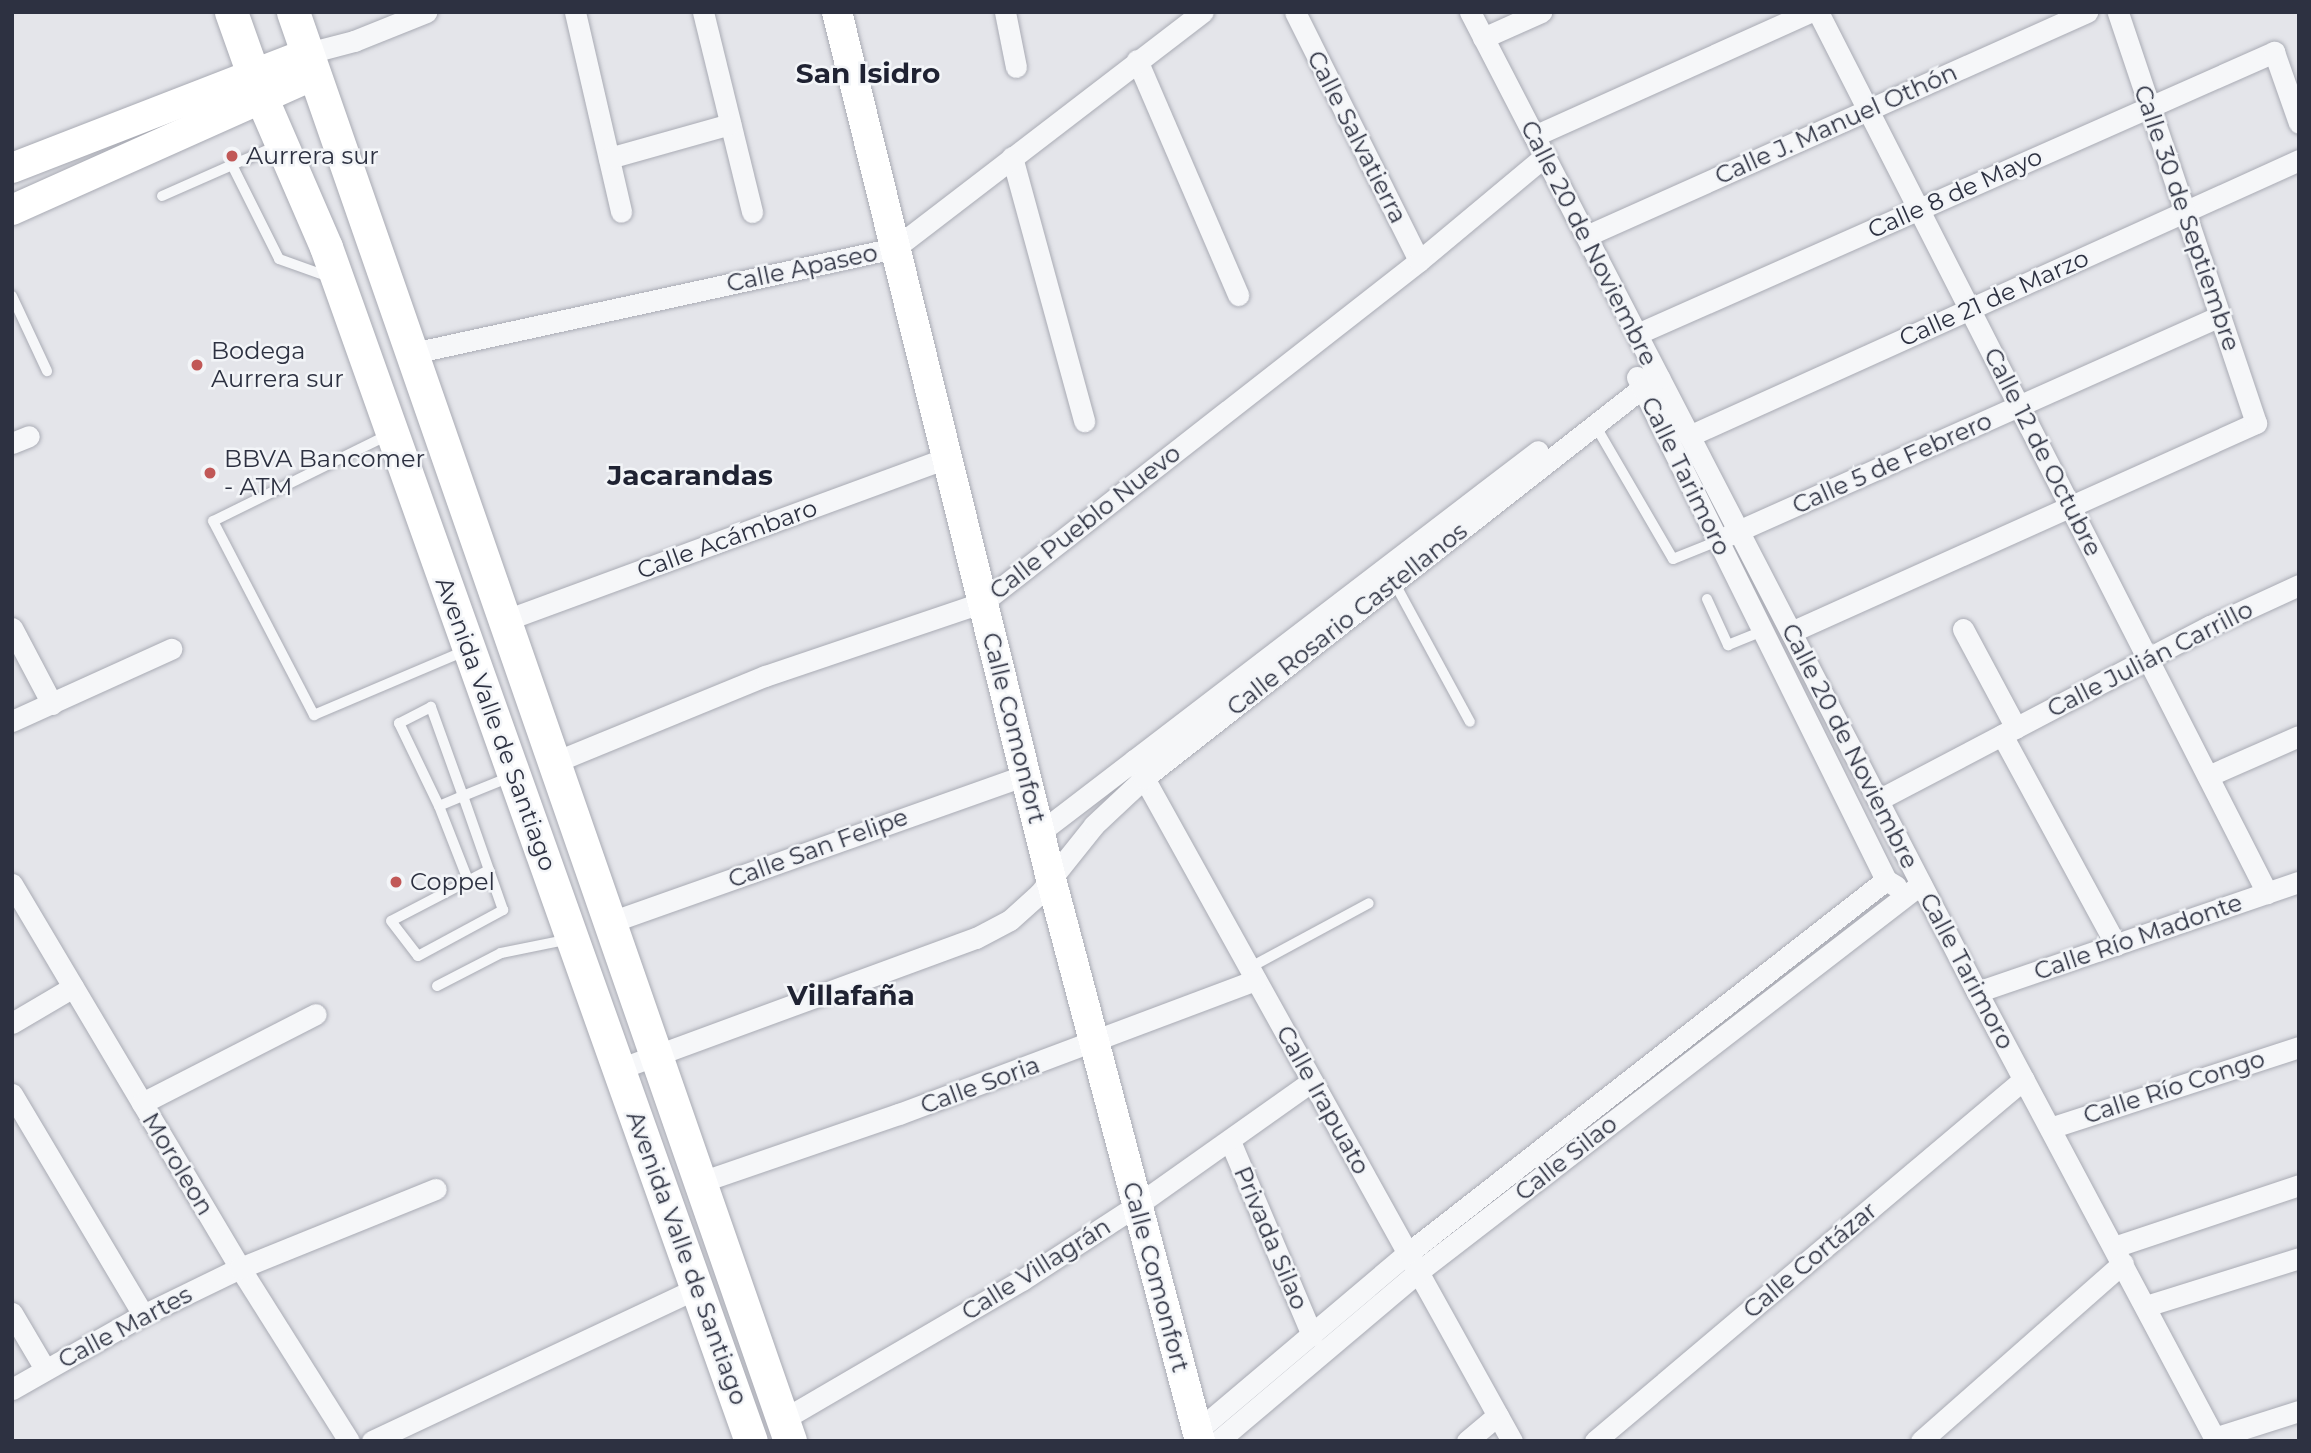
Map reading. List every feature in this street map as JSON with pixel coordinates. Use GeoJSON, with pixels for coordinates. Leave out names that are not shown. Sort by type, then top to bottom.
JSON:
{"type":"FeatureCollection","features":[{"type":"Feature","properties":{"kind":"main road","name":"Avenida Valle de Santiago"},"geometry":{"type":"LineString","coordinates":[[231,12],[258,87],[338,280],[751,1441]]}},
{"type":"Feature","properties":{"kind":"main road","name":"Avenida Valle de Santiago"},"geometry":{"type":"LineString","coordinates":[[293,12],[787,1430]]}},
{"type":"Feature","properties":{"kind":"street"},"geometry":{"type":"LineString","coordinates":[[12,210],[354,41],[426,12]]}},
{"type":"Feature","properties":{"kind":"street"},"geometry":{"type":"LineString","coordinates":[[575,12],[621,212]]}},
{"type":"Feature","properties":{"kind":"street"},"geometry":{"type":"LineString","coordinates":[[703,12],[752,212]]}},
{"type":"Feature","properties":{"kind":"street","name":"Calle Comonfort"},"geometry":{"type":"LineString","coordinates":[[837,12],[1093,1043],[1205,1437]]}},
{"type":"Feature","properties":{"kind":"street"},"geometry":{"type":"LineString","coordinates":[[1005,12],[1016,67]]}},
{"type":"Feature","properties":{"kind":"street","name":"Calle Apaseo"},"geometry":{"type":"LineString","coordinates":[[413,353],[895,248],[1203,12]]}},
{"type":"Feature","properties":{"kind":"street","name":"Calle Salvatierra"},"geometry":{"type":"LineString","coordinates":[[1295,12],[1419,261]]}},
{"type":"Feature","properties":{"kind":"street","name":"Calle 20 de Noviembre"},"geometry":{"type":"LineString","coordinates":[[1470,12],[1637,334],[1648,377],[1689,436],[1740,530],[1921,884]]}},
{"type":"Feature","properties":{"kind":"street"},"geometry":{"type":"LineString","coordinates":[[1483,38],[1541,12]]}},
{"type":"Feature","properties":{"kind":"street"},"geometry":{"type":"LineString","coordinates":[[1534,136],[1810,12]]}},
{"type":"Feature","properties":{"kind":"street","name":"Calle 12 de Octubre"},"geometry":{"type":"LineString","coordinates":[[1818,12],[2267,893]]}},
{"type":"Feature","properties":{"kind":"street","name":"Calle J. Manuel Othón"},"geometry":{"type":"LineString","coordinates":[[1586,236],[2087,12]]}},
{"type":"Feature","properties":{"kind":"street","name":"Calle 30 de Septiembre"},"geometry":{"type":"LineString","coordinates":[[2070,507],[2256,423],[2118,12]]}},
{"type":"Feature","properties":{"kind":"street","name":"Calle 8 de Mayo"},"geometry":{"type":"LineString","coordinates":[[1637,334],[2274,52],[2299,122]]}},
{"type":"Feature","properties":{"kind":"street"},"geometry":{"type":"LineString","coordinates":[[1137,60],[1238,295]]}},
{"type":"Feature","properties":{"kind":"street"},"geometry":{"type":"LineString","coordinates":[[12,168],[258,87]]}},
{"type":"Feature","properties":{"kind":"street"},"geometry":{"type":"LineString","coordinates":[[609,158],[730,124]]}},
{"type":"Feature","properties":{"kind":"street","name":"Calle Pueblo Nuevo"},"geometry":{"type":"LineString","coordinates":[[555,762],[765,676],[983,602],[1419,261],[1545,156]]}},
{"type":"Feature","properties":{"kind":"street"},"geometry":{"type":"LineString","coordinates":[[1012,157],[1084,421]]}},
{"type":"Feature","properties":{"kind":"street","name":"Calle 21 de Marzo"},"geometry":{"type":"LineString","coordinates":[[1689,436],[2299,160]]}},
{"type":"Feature","properties":{"kind":"street","name":"Calle 5 de Febrero"},"geometry":{"type":"LineString","coordinates":[[1718,541],[2220,316]]}},
{"type":"Feature","properties":{"kind":"street","name":"Calle Rosario Castellanos"},"geometry":{"type":"LineString","coordinates":[[1039,833],[1139,769],[1394,582],[1595,425],[1648,377]]}},
{"type":"Feature","properties":{"kind":"street","name":"Calle Rosario Castellanos"},"geometry":{"type":"LineString","coordinates":[[619,1069],[994,930],[1026,908],[1139,769],[1648,377]]}},
{"type":"Feature","properties":{"kind":"street","name":"Calle Tarimoro"},"geometry":{"type":"LineString","coordinates":[[1648,377],[1718,541],[1886,880],[1906,888],[1921,884],[2215,1440]]}},
{"type":"Feature","properties":{"kind":"street","name":"Calle Acámbaro"},"geometry":{"type":"LineString","coordinates":[[506,620],[947,458]]}},
{"type":"Feature","properties":{"kind":"street"},"geometry":{"type":"LineString","coordinates":[[1791,632],[2070,507]]}},
{"type":"Feature","properties":{"kind":"street","name":"Calle Julián Carrillo"},"geometry":{"type":"LineString","coordinates":[[1878,800],[2148,659],[2299,586]]}},
{"type":"Feature","properties":{"kind":"street"},"geometry":{"type":"LineString","coordinates":[[12,628],[52,704]]}},
{"type":"Feature","properties":{"kind":"street"},"geometry":{"type":"LineString","coordinates":[[1963,629],[2009,731],[2116,945]]}},
{"type":"Feature","properties":{"kind":"street"},"geometry":{"type":"LineString","coordinates":[[12,721],[171,649]]}},
{"type":"Feature","properties":{"kind":"street"},"geometry":{"type":"LineString","coordinates":[[2208,776],[2299,736]]}},
{"type":"Feature","properties":{"kind":"street","name":"Calle Irapuato"},"geometry":{"type":"LineString","coordinates":[[1139,769],[1512,1441]]}},
{"type":"Feature","properties":{"kind":"street","name":"Calle San Felipe"},"geometry":{"type":"LineString","coordinates":[[611,922],[1025,775]]}},
{"type":"Feature","properties":{"kind":"street","name":"Calle Silao"},"geometry":{"type":"LineString","coordinates":[[1205,1437],[1413,1262],[1886,880]]}},
{"type":"Feature","properties":{"kind":"street","name":"Calle Río Madonte"},"geometry":{"type":"LineString","coordinates":[[1977,992],[2299,882]]}},
{"type":"Feature","properties":{"kind":"street","name":"Moroleon"},"geometry":{"type":"LineString","coordinates":[[12,884],[240,1268],[349,1441]]}},
{"type":"Feature","properties":{"kind":"street","name":"Calle Silao"},"geometry":{"type":"LineString","coordinates":[[1205,1437],[1312,1335],[1921,884]]}},
{"type":"Feature","properties":{"kind":"street","name":"Calle Soria"},"geometry":{"type":"LineString","coordinates":[[701,1182],[1093,1043],[1253,974]]}},
{"type":"Feature","properties":{"kind":"street"},"geometry":{"type":"LineString","coordinates":[[12,1023],[74,987]]}},
{"type":"Feature","properties":{"kind":"street"},"geometry":{"type":"LineString","coordinates":[[142,1103],[316,1014]]}},
{"type":"Feature","properties":{"kind":"street","name":"Calle Río Congo"},"geometry":{"type":"LineString","coordinates":[[2050,1128],[2299,1047]]}},
{"type":"Feature","properties":{"kind":"street","name":"Calle Cortázar"},"geometry":{"type":"LineString","coordinates":[[1595,1441],[2024,1079]]}},
{"type":"Feature","properties":{"kind":"street","name":"Calle Villagrán"},"geometry":{"type":"LineString","coordinates":[[787,1430],[1137,1205],[1312,1081]]}},
{"type":"Feature","properties":{"kind":"street"},"geometry":{"type":"LineString","coordinates":[[12,1094],[143,1315]]}},
{"type":"Feature","properties":{"kind":"street","name":"Privada Silao"},"geometry":{"type":"LineString","coordinates":[[1230,1141],[1312,1335]]}},
{"type":"Feature","properties":{"kind":"street"},"geometry":{"type":"LineString","coordinates":[[1921,1441],[2118,1255],[2299,1185]]}},
{"type":"Feature","properties":{"kind":"street","name":"Calle Martes"},"geometry":{"type":"LineString","coordinates":[[12,1389],[143,1315],[240,1268],[436,1189]]}},
{"type":"Feature","properties":{"kind":"street"},"geometry":{"type":"LineString","coordinates":[[2146,1306],[2299,1258]]}},
{"type":"Feature","properties":{"kind":"street"},"geometry":{"type":"LineString","coordinates":[[372,1441],[697,1288]]}},
{"type":"Feature","properties":{"kind":"street"},"geometry":{"type":"LineString","coordinates":[[12,1313],[45,1368]]}},
{"type":"Feature","properties":{"kind":"street"},"geometry":{"type":"LineString","coordinates":[[2215,1440],[2299,1411]]}},
{"type":"Feature","properties":{"kind":"street"},"geometry":{"type":"LineString","coordinates":[[1467,1441],[1498,1415]]}},
{"type":"Feature","properties":{"kind":"lane"},"geometry":{"type":"LineString","coordinates":[[162,195],[282,144]]}},
{"type":"Feature","properties":{"kind":"lane"},"geometry":{"type":"LineString","coordinates":[[232,165],[279,259],[338,280]]}},
{"type":"Feature","properties":{"kind":"lane"},"geometry":{"type":"LineString","coordinates":[[12,296],[47,371]]}},
{"type":"Feature","properties":{"kind":"lane"},"geometry":{"type":"LineString","coordinates":[[1595,425],[1673,559],[1718,541]]}},
{"type":"Feature","properties":{"kind":"lane"},"geometry":{"type":"LineString","coordinates":[[392,433],[213,522],[314,715],[470,649]]}},
{"type":"Feature","properties":{"kind":"lane"},"geometry":{"type":"LineString","coordinates":[[1394,582],[1470,722]]}},
{"type":"Feature","properties":{"kind":"lane"},"geometry":{"type":"LineString","coordinates":[[1707,598],[1728,645],[1762,631]]}},
{"type":"Feature","properties":{"kind":"lane"},"geometry":{"type":"LineString","coordinates":[[468,880],[439,806],[399,723],[431,707],[463,796],[489,870],[503,910],[418,956],[391,921],[489,870]]}},
{"type":"Feature","properties":{"kind":"lane"},"geometry":{"type":"LineString","coordinates":[[439,806],[514,775]]}},
{"type":"Feature","properties":{"kind":"lane"},"geometry":{"type":"LineString","coordinates":[[1253,974],[1369,903]]}},
{"type":"Feature","properties":{"kind":"lane"},"geometry":{"type":"LineString","coordinates":[[437,986],[501,953],[573,939]]}},
{"type":"Feature","properties":{"kind":"place","name":"Aurrera sur"},"geometry":{"type":"Point","coordinates":[232,156]}},
{"type":"Feature","properties":{"kind":"place","name":"Bodega Aurrera sur"},"geometry":{"type":"Point","coordinates":[197,365]}},
{"type":"Feature","properties":{"kind":"place","name":"BBVA Bancomer - ATM"},"geometry":{"type":"Point","coordinates":[210,473]}},
{"type":"Feature","properties":{"kind":"place","name":"Coppel"},"geometry":{"type":"Point","coordinates":[396,882]}},
{"type":"Feature","properties":{"kind":"district","name":"San Isidro"},"geometry":{"type":"Point","coordinates":[868,73]}},
{"type":"Feature","properties":{"kind":"district","name":"Jacarandas"},"geometry":{"type":"Point","coordinates":[690,475]}},
{"type":"Feature","properties":{"kind":"district","name":"Villafaña"},"geometry":{"type":"Point","coordinates":[851,995]}}]}
